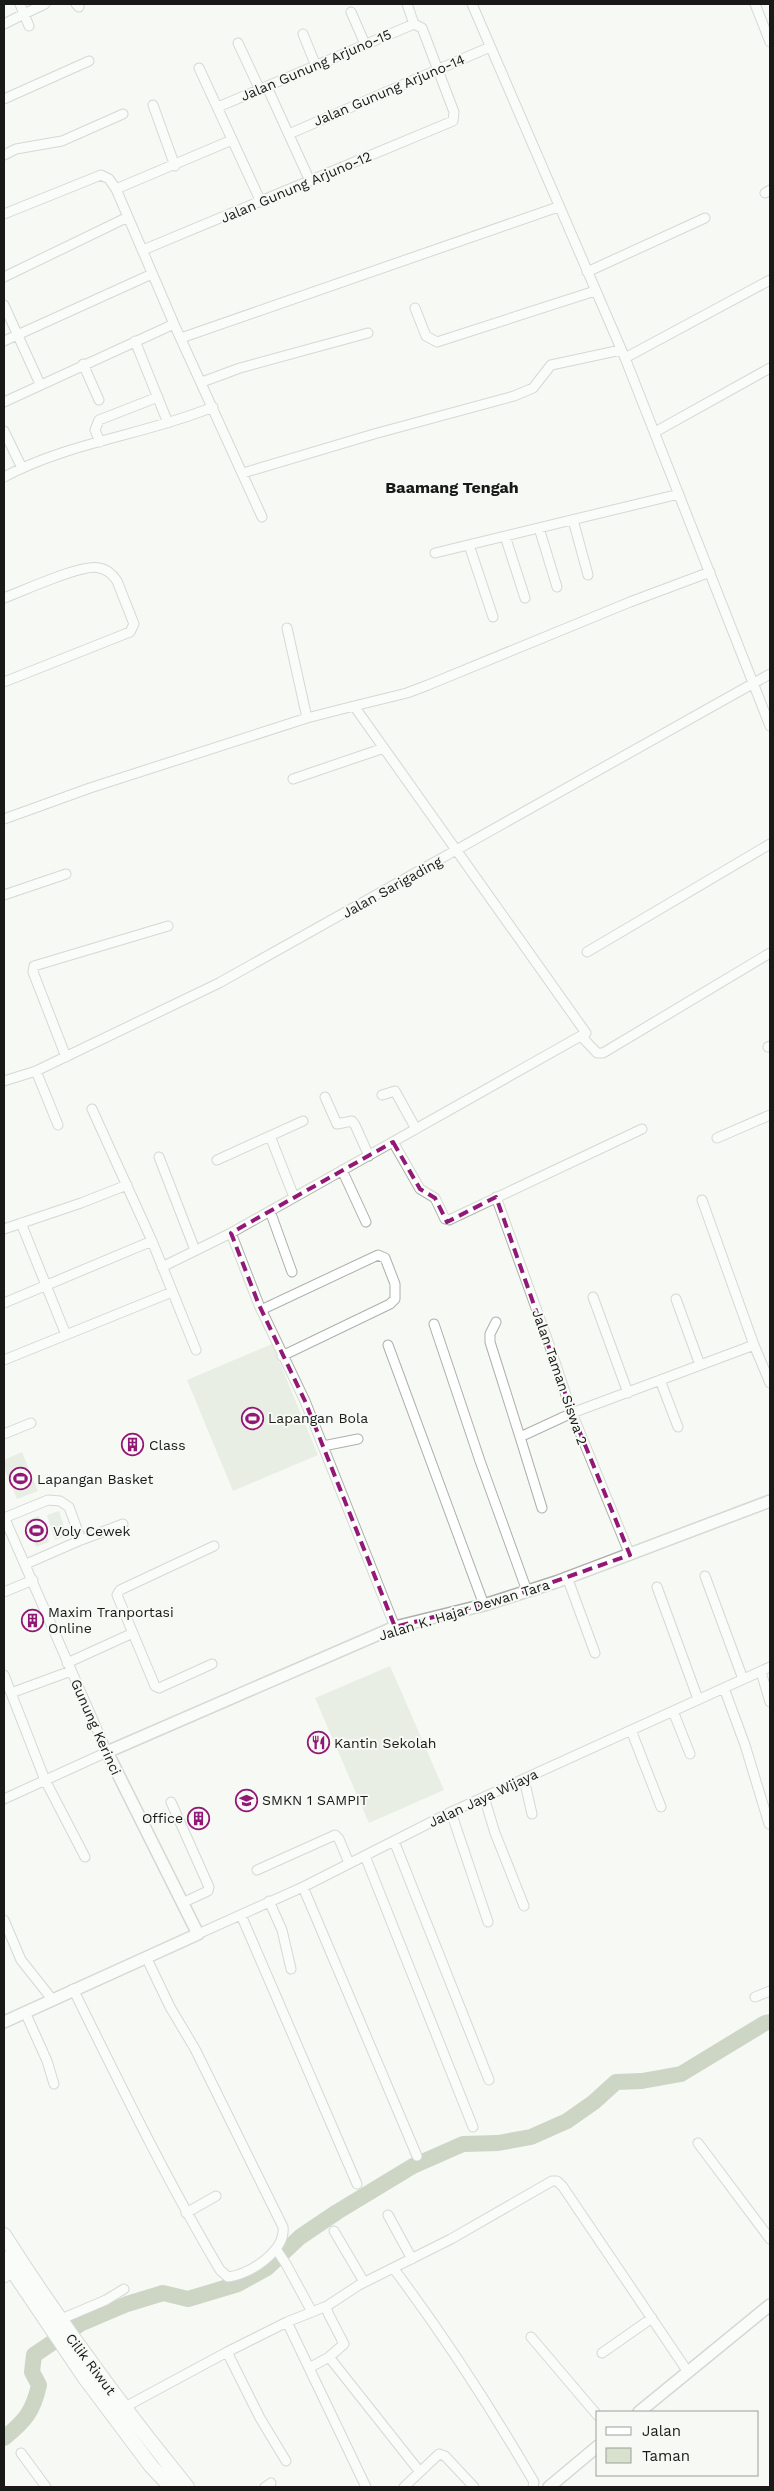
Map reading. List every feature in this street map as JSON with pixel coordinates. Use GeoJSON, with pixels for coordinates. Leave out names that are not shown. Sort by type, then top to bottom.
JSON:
{"type":"FeatureCollection","features":[{"type":"Feature","properties":{"kind":"main road","name":"Cilik Riwut"},"geometry":{"type":"LineString","coordinates":[[4,2238],[72,2348],[151,2466],[171,2487]]}},
{"type":"Feature","properties":{"kind":"main road","name":"Cilik Riwut"},"geometry":{"type":"LineString","coordinates":[[4,2258],[8,2276],[58,2325]]}},
{"type":"Feature","properties":{"kind":"main road","name":"Cilik Riwut"},"geometry":{"type":"LineString","coordinates":[[90,2374],[125,2407],[187,2487]]}},
{"type":"Feature","properties":{"kind":"street"},"geometry":{"type":"LineString","coordinates":[[20,4],[30,26]]}},
{"type":"Feature","properties":{"kind":"street"},"geometry":{"type":"LineString","coordinates":[[4,24],[45,4]]}},
{"type":"Feature","properties":{"kind":"street"},"geometry":{"type":"LineString","coordinates":[[407,4],[414,24],[422,28],[437,68]]}},
{"type":"Feature","properties":{"kind":"street"},"geometry":{"type":"LineString","coordinates":[[472,4],[558,208],[623,354],[770,725]]}},
{"type":"Feature","properties":{"kind":"street"},"geometry":{"type":"LineString","coordinates":[[755,4],[770,42]]}},
{"type":"Feature","properties":{"kind":"street"},"geometry":{"type":"LineString","coordinates":[[351,12],[365,44]]}},
{"type":"Feature","properties":{"kind":"street","name":"Jalan Gunung Arjuno-15"},"geometry":{"type":"LineString","coordinates":[[218,106],[263,89],[414,24]]}},
{"type":"Feature","properties":{"kind":"street"},"geometry":{"type":"LineString","coordinates":[[303,34],[316,66]]}},
{"type":"Feature","properties":{"kind":"street"},"geometry":{"type":"LineString","coordinates":[[238,43],[289,134],[310,181]]}},
{"type":"Feature","properties":{"kind":"street","name":"Jalan Gunung Arjuno-14"},"geometry":{"type":"LineString","coordinates":[[289,134],[437,68],[490,47]]}},
{"type":"Feature","properties":{"kind":"street"},"geometry":{"type":"LineString","coordinates":[[4,99],[89,62]]}},
{"type":"Feature","properties":{"kind":"street"},"geometry":{"type":"LineString","coordinates":[[199,68],[262,202]]}},
{"type":"Feature","properties":{"kind":"street","name":"Jalan Gunung Arjuno-12"},"geometry":{"type":"LineString","coordinates":[[143,250],[448,123],[455,117],[437,68]]}},
{"type":"Feature","properties":{"kind":"street"},"geometry":{"type":"LineString","coordinates":[[153,105],[175,166]]}},
{"type":"Feature","properties":{"kind":"street"},"geometry":{"type":"LineString","coordinates":[[4,155],[16,149],[62,141],[123,114]]}},
{"type":"Feature","properties":{"kind":"street"},"geometry":{"type":"LineString","coordinates":[[116,189],[175,166],[232,140]]}},
{"type":"Feature","properties":{"kind":"street"},"geometry":{"type":"LineString","coordinates":[[4,214],[100,175],[109,179],[116,189],[174,324],[262,517]]}},
{"type":"Feature","properties":{"kind":"street"},"geometry":{"type":"LineString","coordinates":[[181,338],[558,208]]}},
{"type":"Feature","properties":{"kind":"street"},"geometry":{"type":"LineString","coordinates":[[4,276],[128,217]]}},
{"type":"Feature","properties":{"kind":"street"},"geometry":{"type":"LineString","coordinates":[[587,272],[705,218]]}},
{"type":"Feature","properties":{"kind":"street"},"geometry":{"type":"LineString","coordinates":[[4,341],[152,274]]}},
{"type":"Feature","properties":{"kind":"street"},"geometry":{"type":"LineString","coordinates":[[243,474],[374,434],[514,396],[533,388],[551,365],[623,354],[770,280]]}},
{"type":"Feature","properties":{"kind":"street"},"geometry":{"type":"LineString","coordinates":[[415,308],[426,336],[436,342],[595,291]]}},
{"type":"Feature","properties":{"kind":"street"},"geometry":{"type":"LineString","coordinates":[[4,305],[40,384]]}},
{"type":"Feature","properties":{"kind":"street"},"geometry":{"type":"LineString","coordinates":[[4,402],[174,324]]}},
{"type":"Feature","properties":{"kind":"street"},"geometry":{"type":"LineString","coordinates":[[202,382],[240,368],[368,334]]}},
{"type":"Feature","properties":{"kind":"street"},"geometry":{"type":"LineString","coordinates":[[135,341],[168,423]]}},
{"type":"Feature","properties":{"kind":"street"},"geometry":{"type":"LineString","coordinates":[[84,364],[99,400]]}},
{"type":"Feature","properties":{"kind":"street"},"geometry":{"type":"LineString","coordinates":[[655,432],[770,368]]}},
{"type":"Feature","properties":{"kind":"street"},"geometry":{"type":"LineString","coordinates":[[100,442],[95,430],[99,420],[158,396]]}},
{"type":"Feature","properties":{"kind":"street"},"geometry":{"type":"LineString","coordinates":[[4,477],[22,468],[100,442],[168,423],[213,407]]}},
{"type":"Feature","properties":{"kind":"street"},"geometry":{"type":"LineString","coordinates":[[4,431],[22,468]]}},
{"type":"Feature","properties":{"kind":"street"},"geometry":{"type":"LineString","coordinates":[[435,553],[679,494]]}},
{"type":"Feature","properties":{"kind":"street"},"geometry":{"type":"LineString","coordinates":[[572,520],[588,576]]}},
{"type":"Feature","properties":{"kind":"street"},"geometry":{"type":"LineString","coordinates":[[539,528],[557,587]]}},
{"type":"Feature","properties":{"kind":"street"},"geometry":{"type":"LineString","coordinates":[[504,536],[525,598]]}},
{"type":"Feature","properties":{"kind":"street"},"geometry":{"type":"LineString","coordinates":[[469,545],[493,617]]}},
{"type":"Feature","properties":{"kind":"street"},"geometry":{"type":"LineString","coordinates":[[4,598],[84,568],[99,567],[113,575],[117,581],[134,624],[130,632],[4,682]]}},
{"type":"Feature","properties":{"kind":"street"},"geometry":{"type":"LineString","coordinates":[[4,819],[90,788],[307,718],[428,685],[618,607],[710,572]]}},
{"type":"Feature","properties":{"kind":"street"},"geometry":{"type":"LineString","coordinates":[[287,628],[307,718]]}},
{"type":"Feature","properties":{"kind":"street","name":"Jalan Sarigading"},"geometry":{"type":"LineString","coordinates":[[4,1081],[36,1071],[226,980],[770,674]]}},
{"type":"Feature","properties":{"kind":"street"},"geometry":{"type":"LineString","coordinates":[[162,1267],[231,1233],[586,1034],[586,1031],[354,706]]}},
{"type":"Feature","properties":{"kind":"street"},"geometry":{"type":"LineString","coordinates":[[293,779],[384,748]]}},
{"type":"Feature","properties":{"kind":"street"},"geometry":{"type":"LineString","coordinates":[[587,952],[770,844]]}},
{"type":"Feature","properties":{"kind":"street"},"geometry":{"type":"LineString","coordinates":[[4,896],[66,874]]}},
{"type":"Feature","properties":{"kind":"street"},"geometry":{"type":"LineString","coordinates":[[66,1057],[33,972],[34,966],[168,926]]}},
{"type":"Feature","properties":{"kind":"street"},"geometry":{"type":"LineString","coordinates":[[582,1037],[597,1054],[603,1053],[770,953]]}},
{"type":"Feature","properties":{"kind":"street"},"geometry":{"type":"LineString","coordinates":[[36,1071],[58,1125]]}},
{"type":"Feature","properties":{"kind":"street"},"geometry":{"type":"LineString","coordinates":[[382,1095],[395,1091],[416,1130]]}},
{"type":"Feature","properties":{"kind":"street"},"geometry":{"type":"LineString","coordinates":[[325,1097],[337,1124],[352,1121],[355,1124],[368,1156]]}},
{"type":"Feature","properties":{"kind":"street"},"geometry":{"type":"LineString","coordinates":[[92,1109],[152,1241],[196,1350]]}},
{"type":"Feature","properties":{"kind":"street"},"geometry":{"type":"LineString","coordinates":[[716,1138],[770,1115]]}},
{"type":"Feature","properties":{"kind":"street"},"geometry":{"type":"LineString","coordinates":[[217,1160],[303,1121]]}},
{"type":"Feature","properties":{"kind":"street"},"geometry":{"type":"LineString","coordinates":[[393,1142],[420,1189],[435,1198],[446,1219],[453,1219],[496,1196],[642,1129]]}},
{"type":"Feature","properties":{"kind":"street"},"geometry":{"type":"LineString","coordinates":[[270,1136],[294,1197]]}},
{"type":"Feature","properties":{"kind":"street"},"geometry":{"type":"LineString","coordinates":[[159,1157],[196,1250]]}},
{"type":"Feature","properties":{"kind":"street"},"geometry":{"type":"LineString","coordinates":[[342,1170],[366,1222]]}},
{"type":"Feature","properties":{"kind":"street"},"geometry":{"type":"LineString","coordinates":[[4,1229],[81,1204],[126,1185]]}},
{"type":"Feature","properties":{"kind":"street","name":"Jalan Taman Siswa 2"},"geometry":{"type":"LineString","coordinates":[[496,1196],[572,1414],[630,1555]]}},
{"type":"Feature","properties":{"kind":"street"},"geometry":{"type":"LineString","coordinates":[[702,1200],[754,1345],[770,1383]]}},
{"type":"Feature","properties":{"kind":"street"},"geometry":{"type":"LineString","coordinates":[[270,1211],[292,1272]]}},
{"type":"Feature","properties":{"kind":"street"},"geometry":{"type":"LineString","coordinates":[[21,1223],[66,1335]]}},
{"type":"Feature","properties":{"kind":"street"},"geometry":{"type":"LineString","coordinates":[[231,1233],[261,1310],[305,1401],[396,1627]]}},
{"type":"Feature","properties":{"kind":"street"},"geometry":{"type":"LineString","coordinates":[[4,1303],[152,1241]]}},
{"type":"Feature","properties":{"kind":"street"},"geometry":{"type":"LineString","coordinates":[[261,1310],[378,1255],[385,1258],[395,1284],[395,1299],[390,1304],[282,1356]]}},
{"type":"Feature","properties":{"kind":"street"},"geometry":{"type":"LineString","coordinates":[[4,1360],[172,1292]]}},
{"type":"Feature","properties":{"kind":"street"},"geometry":{"type":"LineString","coordinates":[[593,1297],[628,1393]]}},
{"type":"Feature","properties":{"kind":"street"},"geometry":{"type":"LineString","coordinates":[[676,1299],[700,1365]]}},
{"type":"Feature","properties":{"kind":"street"},"geometry":{"type":"LineString","coordinates":[[496,1322],[490,1334],[490,1342],[542,1508]]}},
{"type":"Feature","properties":{"kind":"street"},"geometry":{"type":"LineString","coordinates":[[434,1324],[480,1461],[527,1591]]}},
{"type":"Feature","properties":{"kind":"street"},"geometry":{"type":"LineString","coordinates":[[388,1345],[484,1605]]}},
{"type":"Feature","properties":{"kind":"street"},"geometry":{"type":"LineString","coordinates":[[520,1437],[572,1414],[754,1345]]}},
{"type":"Feature","properties":{"kind":"street"},"geometry":{"type":"LineString","coordinates":[[660,1380],[678,1427]]}},
{"type":"Feature","properties":{"kind":"street"},"geometry":{"type":"LineString","coordinates":[[4,1434],[31,1422]]}},
{"type":"Feature","properties":{"kind":"street"},"geometry":{"type":"LineString","coordinates":[[323,1446],[358,1439]]}},
{"type":"Feature","properties":{"kind":"street"},"geometry":{"type":"LineString","coordinates":[[4,1517],[48,1500],[60,1502],[69,1507],[81,1540]]}},
{"type":"Feature","properties":{"kind":"street","name":"Jalan K. Hajar Dewan Tara"},"geometry":{"type":"LineString","coordinates":[[107,1752],[396,1627],[484,1605],[527,1591],[630,1555],[770,1501]]}},
{"type":"Feature","properties":{"kind":"street","name":"Gunung Kerinci"},"geometry":{"type":"LineString","coordinates":[[4,1517],[107,1752],[198,1934]]}},
{"type":"Feature","properties":{"kind":"street"},"geometry":{"type":"LineString","coordinates":[[26,1564],[123,1524]]}},
{"type":"Feature","properties":{"kind":"street"},"geometry":{"type":"LineString","coordinates":[[4,1542],[13,1538]]}},
{"type":"Feature","properties":{"kind":"street"},"geometry":{"type":"LineString","coordinates":[[212,1664],[159,1688],[155,1686],[150,1679],[118,1598],[119,1591],[214,1546]]}},
{"type":"Feature","properties":{"kind":"street"},"geometry":{"type":"LineString","coordinates":[[705,1576],[743,1679]]}},
{"type":"Feature","properties":{"kind":"street"},"geometry":{"type":"LineString","coordinates":[[567,1577],[596,1653]]}},
{"type":"Feature","properties":{"kind":"street"},"geometry":{"type":"LineString","coordinates":[[4,1592],[33,1580]]}},
{"type":"Feature","properties":{"kind":"street"},"geometry":{"type":"LineString","coordinates":[[657,1586],[698,1699]]}},
{"type":"Feature","properties":{"kind":"street"},"geometry":{"type":"LineString","coordinates":[[11,1693],[69,1667],[133,1633]]}},
{"type":"Feature","properties":{"kind":"street","name":"Jalan Jaya Wijaya"},"geometry":{"type":"LineString","coordinates":[[198,1934],[303,1887],[451,1812],[770,1667]]}},
{"type":"Feature","properties":{"kind":"street"},"geometry":{"type":"LineString","coordinates":[[761,1672],[770,1702]]}},
{"type":"Feature","properties":{"kind":"street"},"geometry":{"type":"LineString","coordinates":[[4,1675],[45,1780],[85,1857]]}},
{"type":"Feature","properties":{"kind":"street"},"geometry":{"type":"LineString","coordinates":[[724,1688],[745,1745],[769,1824]]}},
{"type":"Feature","properties":{"kind":"street"},"geometry":{"type":"LineString","coordinates":[[672,1711],[690,1754]]}},
{"type":"Feature","properties":{"kind":"street"},"geometry":{"type":"LineString","coordinates":[[631,1730],[661,1808]]}},
{"type":"Feature","properties":{"kind":"street"},"geometry":{"type":"LineString","coordinates":[[4,1799],[107,1752]]}},
{"type":"Feature","properties":{"kind":"street"},"geometry":{"type":"LineString","coordinates":[[524,1779],[532,1814]]}},
{"type":"Feature","properties":{"kind":"street"},"geometry":{"type":"LineString","coordinates":[[484,1797],[524,1906]]}},
{"type":"Feature","properties":{"kind":"street"},"geometry":{"type":"LineString","coordinates":[[171,1802],[209,1887],[208,1891],[182,1903]]}},
{"type":"Feature","properties":{"kind":"street"},"geometry":{"type":"LineString","coordinates":[[451,1812],[488,1922]]}},
{"type":"Feature","properties":{"kind":"street"},"geometry":{"type":"LineString","coordinates":[[257,1870],[331,1836],[339,1839],[349,1864]]}},
{"type":"Feature","properties":{"kind":"street"},"geometry":{"type":"LineString","coordinates":[[394,1841],[489,2080]]}},
{"type":"Feature","properties":{"kind":"street"},"geometry":{"type":"LineString","coordinates":[[365,1856],[473,2127]]}},
{"type":"Feature","properties":{"kind":"street"},"geometry":{"type":"LineString","coordinates":[[303,1887],[417,2156]]}},
{"type":"Feature","properties":{"kind":"street"},"geometry":{"type":"LineString","coordinates":[[269,1901],[282,1930],[291,1969]]}},
{"type":"Feature","properties":{"kind":"street"},"geometry":{"type":"LineString","coordinates":[[241,1915],[357,2184]]}},
{"type":"Feature","properties":{"kind":"street"},"geometry":{"type":"LineString","coordinates":[[4,1920],[21,1960],[52,1999]]}},
{"type":"Feature","properties":{"kind":"street"},"geometry":{"type":"LineString","coordinates":[[4,2022],[73,1989],[198,1934]]}},
{"type":"Feature","properties":{"kind":"street"},"geometry":{"type":"LineString","coordinates":[[73,1989],[186,2213],[220,2270],[228,2277],[244,2273],[277,2251],[282,2241],[283,2227],[195,2049],[170,2007],[146,1957]]}},
{"type":"Feature","properties":{"kind":"street"},"geometry":{"type":"LineString","coordinates":[[755,1997],[770,1991]]}},
{"type":"Feature","properties":{"kind":"street"},"geometry":{"type":"LineString","coordinates":[[25,2012],[47,2060],[54,2084]]}},
{"type":"Feature","properties":{"kind":"street"},"geometry":{"type":"LineString","coordinates":[[698,2143],[770,2239]]}},
{"type":"Feature","properties":{"kind":"street"},"geometry":{"type":"LineString","coordinates":[[125,2407],[287,2322],[327,2306],[364,2282],[394,2269],[546,2184],[557,2181],[563,2187],[688,2372]]}},
{"type":"Feature","properties":{"kind":"street"},"geometry":{"type":"LineString","coordinates":[[186,2213],[216,2196]]}},
{"type":"Feature","properties":{"kind":"street"},"geometry":{"type":"LineString","coordinates":[[388,2216],[412,2259]]}},
{"type":"Feature","properties":{"kind":"street"},"geometry":{"type":"LineString","coordinates":[[334,2231],[364,2282]]}},
{"type":"Feature","properties":{"kind":"street"},"geometry":{"type":"LineString","coordinates":[[277,2251],[312,2312]]}},
{"type":"Feature","properties":{"kind":"street"},"geometry":{"type":"LineString","coordinates":[[394,2269],[436,2325],[498,2420],[534,2482],[533,2487]]}},
{"type":"Feature","properties":{"kind":"street"},"geometry":{"type":"LineString","coordinates":[[58,2325],[124,2289]]}},
{"type":"Feature","properties":{"kind":"street"},"geometry":{"type":"LineString","coordinates":[[640,2411],[770,2305]]}},
{"type":"Feature","properties":{"kind":"street"},"geometry":{"type":"LineString","coordinates":[[309,2368],[329,2357],[344,2344],[328,2313],[327,2306]]}},
{"type":"Feature","properties":{"kind":"street"},"geometry":{"type":"LineString","coordinates":[[602,2353],[652,2318]]}},
{"type":"Feature","properties":{"kind":"street"},"geometry":{"type":"LineString","coordinates":[[287,2322],[366,2487]]}},
{"type":"Feature","properties":{"kind":"street"},"geometry":{"type":"LineString","coordinates":[[531,2337],[596,2414]]}},
{"type":"Feature","properties":{"kind":"street"},"geometry":{"type":"LineString","coordinates":[[227,2352],[260,2418],[286,2461]]}},
{"type":"Feature","properties":{"kind":"street"},"geometry":{"type":"LineString","coordinates":[[329,2357],[420,2472]]}},
{"type":"Feature","properties":{"kind":"street"},"geometry":{"type":"LineString","coordinates":[[549,2487],[596,2448]]}},
{"type":"Feature","properties":{"kind":"street"},"geometry":{"type":"LineString","coordinates":[[21,2453],[46,2487]]}},
{"type":"Feature","properties":{"kind":"street"},"geometry":{"type":"LineString","coordinates":[[404,2487],[436,2456],[442,2454],[474,2487]]}},
{"type":"Feature","properties":{"kind":"highlighted area"},"geometry":{"type":"Polygon","coordinates":[[[393,1142],[420,1189],[435,1198],[447,1222],[496,1197],[572,1413],[630,1555],[507,1598],[395,1627],[305,1401],[259,1305],[231,1233],[393,1142]]]}},
{"type":"Feature","properties":{"kind":"green space","name":"Lapangan Bola"},"geometry":{"type":"Polygon","coordinates":[[[272,1344],[318,1455],[233,1491],[187,1380],[272,1344]]]}},
{"type":"Feature","properties":{"kind":"green space","name":"Lapangan Basket"},"geometry":{"type":"Polygon","coordinates":[[[22,1452],[38,1491],[17,1499],[4,1467],[4,1460],[22,1452]]]}},
{"type":"Feature","properties":{"kind":"green space"},"geometry":{"type":"Polygon","coordinates":[[[59,1511],[67,1536],[55,1540],[47,1515],[59,1511]]]}},
{"type":"Feature","properties":{"kind":"green space","name":"Voly Cewek"},"geometry":{"type":"Polygon","coordinates":[[[39,1516],[49,1542],[36,1547],[25,1521],[39,1516]]]}},
{"type":"Feature","properties":{"kind":"green space"},"geometry":{"type":"Polygon","coordinates":[[[390,1666],[444,1790],[369,1823],[315,1698],[390,1666]]]}},
{"type":"Feature","properties":{"kind":"waterway"},"geometry":{"type":"LineString","coordinates":[[4,2438],[23,2421],[34,2402],[39,2385],[32,2372],[34,2355],[80,2324],[127,2304],[163,2293],[188,2299],[238,2284],[267,2268],[300,2237],[337,2212],[413,2166],[463,2144],[498,2143],[531,2137],[567,2121],[594,2102],[616,2082],[642,2081],[681,2074],[765,2023],[770,2022]]}},
{"type":"Feature","properties":{"kind":"place","name":"Lapangan Bola"},"geometry":{"type":"Point","coordinates":[252,1418]}},
{"type":"Feature","properties":{"kind":"place","name":"Class"},"geometry":{"type":"Point","coordinates":[133,1445]}},
{"type":"Feature","properties":{"kind":"place","name":"Lapangan Basket"},"geometry":{"type":"Point","coordinates":[21,1479]}},
{"type":"Feature","properties":{"kind":"place","name":"Voly Cewek"},"geometry":{"type":"Point","coordinates":[37,1531]}},
{"type":"Feature","properties":{"kind":"place","name":"Maxim Tranportasi Online"},"geometry":{"type":"Point","coordinates":[32,1620]}},
{"type":"Feature","properties":{"kind":"place","name":"Kantin Sekolah"},"geometry":{"type":"Point","coordinates":[318,1743]}},
{"type":"Feature","properties":{"kind":"place","name":"SMKN 1 SAMPIT"},"geometry":{"type":"Point","coordinates":[246,1800]}},
{"type":"Feature","properties":{"kind":"place","name":"Office"},"geometry":{"type":"Point","coordinates":[199,1818]}},
{"type":"Feature","properties":{"kind":"district","name":"Baamang Tengah"},"geometry":{"type":"Point","coordinates":[452,487]}}]}
